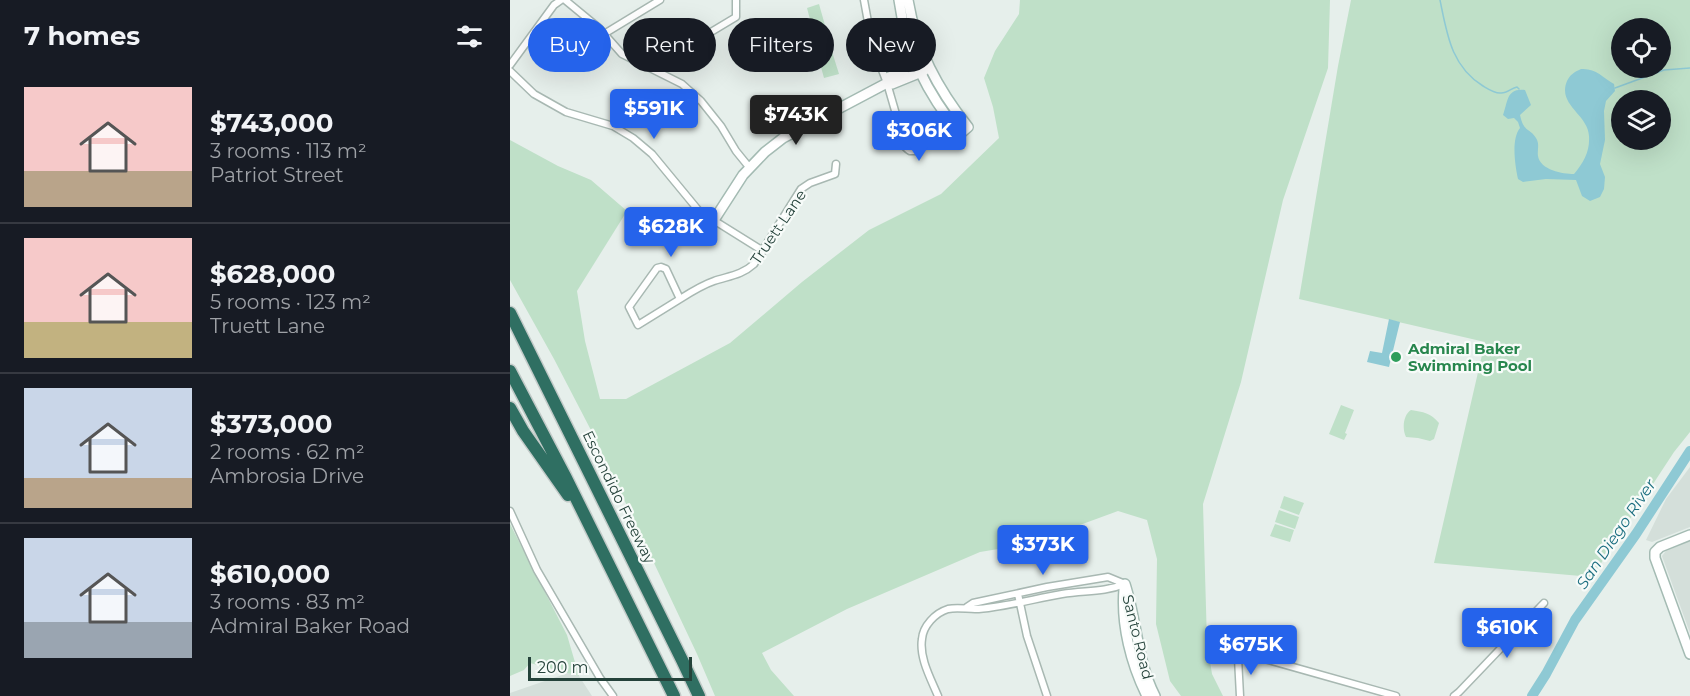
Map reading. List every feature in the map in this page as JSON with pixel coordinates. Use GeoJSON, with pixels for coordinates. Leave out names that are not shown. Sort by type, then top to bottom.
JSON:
{"type":"FeatureCollection","features":[{"type":"Feature","properties":{"kind":"highway","name":"Escondido Freeway"},"geometry":{"type":"LineString","coordinates":[[510,313],[699,696]]}},
{"type":"Feature","properties":{"kind":"highway"},"geometry":{"type":"LineString","coordinates":[[510,371],[674,696]]}},
{"type":"Feature","properties":{"kind":"highway"},"geometry":{"type":"LineString","coordinates":[[510,408],[523,431],[591,528]]}},
{"type":"Feature","properties":{"kind":"street"},"geometry":{"type":"LineString","coordinates":[[510,64],[554,5],[563,0],[588,18]]}},
{"type":"Feature","properties":{"kind":"street"},"geometry":{"type":"LineString","coordinates":[[611,30],[660,0]]}},
{"type":"Feature","properties":{"kind":"street"},"geometry":{"type":"LineString","coordinates":[[716,29],[735,17],[736,0]]}},
{"type":"Feature","properties":{"kind":"street"},"geometry":{"type":"LineString","coordinates":[[864,0],[872,44],[898,121],[894,127],[907,149],[910,152],[915,151],[918,147],[917,142],[904,123],[898,121]]}},
{"type":"Feature","properties":{"kind":"street"},"geometry":{"type":"LineString","coordinates":[[899,0],[902,18]]}},
{"type":"Feature","properties":{"kind":"street"},"geometry":{"type":"LineString","coordinates":[[908,0],[911,18]]}},
{"type":"Feature","properties":{"kind":"street"},"geometry":{"type":"LineString","coordinates":[[611,42],[623,54]]}},
{"type":"Feature","properties":{"kind":"street"},"geometry":{"type":"LineString","coordinates":[[510,71],[534,94],[566,112],[613,126],[633,138],[652,154],[699,211],[763,251]]}},
{"type":"Feature","properties":{"kind":"street"},"geometry":{"type":"LineString","coordinates":[[659,72],[682,84],[701,101],[722,126],[736,151],[749,167]]}},
{"type":"Feature","properties":{"kind":"street"},"geometry":{"type":"LineString","coordinates":[[887,83],[889,77],[901,72]]}},
{"type":"Feature","properties":{"kind":"street"},"geometry":{"type":"LineString","coordinates":[[714,220],[749,167],[765,152],[783,138],[887,83],[892,84],[920,73],[937,103],[960,134],[968,127],[947,99],[932,72]]}},
{"type":"Feature","properties":{"kind":"street","name":"Truett Lane"},"geometry":{"type":"LineString","coordinates":[[680,299],[666,269],[661,267],[657,268],[629,307],[638,325],[680,299],[695,289],[746,271],[763,251],[801,189],[810,183],[835,174],[836,164]]}},
{"type":"Feature","properties":{"kind":"street"},"geometry":{"type":"LineString","coordinates":[[510,511],[537,570],[600,678],[613,696]]}},
{"type":"Feature","properties":{"kind":"street"},"geometry":{"type":"LineString","coordinates":[[1690,535],[1660,547],[1655,552],[1655,558],[1690,654]]}},
{"type":"Feature","properties":{"kind":"street"},"geometry":{"type":"LineString","coordinates":[[968,607],[973,603],[1102,578],[1125,584]]}},
{"type":"Feature","properties":{"kind":"street"},"geometry":{"type":"LineString","coordinates":[[938,696],[921,649],[922,637],[931,620],[939,614],[948,609],[968,607],[975,609],[1061,594],[1110,590],[1125,584]]}},
{"type":"Feature","properties":{"kind":"street","name":"Santo Road"},"geometry":{"type":"LineString","coordinates":[[1125,584],[1123,601],[1131,652],[1147,696]]}},
{"type":"Feature","properties":{"kind":"street","name":"Santo Road"},"geometry":{"type":"LineString","coordinates":[[1125,584],[1131,601],[1136,637],[1147,681],[1155,696]]}},
{"type":"Feature","properties":{"kind":"street"},"geometry":{"type":"LineString","coordinates":[[1018,594],[1027,636],[1047,696]]}},
{"type":"Feature","properties":{"kind":"street"},"geometry":{"type":"LineString","coordinates":[[1454,696],[1545,603]]}},
{"type":"Feature","properties":{"kind":"street"},"geometry":{"type":"LineString","coordinates":[[1240,696],[1238,658],[1254,656],[1396,696]]}},
{"type":"Feature","properties":{"kind":"shaded area"},"geometry":{"type":"Polygon","coordinates":[[[1690,467],[1690,527],[1652,542],[1646,540],[1666,499],[1690,467]]]}},
{"type":"Feature","properties":{"kind":"shaded area"},"geometry":{"type":"Polygon","coordinates":[[[1690,541],[1690,633],[1662,556],[1666,551],[1690,541]]]}},
{"type":"Feature","properties":{"kind":"shaded area"},"geometry":{"type":"Polygon","coordinates":[[[568,673],[579,676],[592,696],[510,696],[510,693],[568,673]]]}},
{"type":"Feature","properties":{"kind":"green space"},"geometry":{"type":"Polygon","coordinates":[[[1020,0],[1330,0],[1328,68],[1283,200],[1241,382],[1203,504],[1207,642],[1212,674],[1223,696],[1181,696],[1170,681],[1156,624],[1157,559],[1147,520],[1118,511],[1028,544],[980,552],[847,609],[762,653],[771,670],[794,696],[715,696],[594,436],[510,280],[510,140],[558,166],[591,180],[627,211],[577,291],[585,341],[600,399],[626,399],[730,343],[802,282],[869,230],[941,194],[999,138],[984,78],[995,51],[1019,14],[1020,0]]]}},
{"type":"Feature","properties":{"kind":"green space"},"geometry":{"type":"Polygon","coordinates":[[[1351,0],[1690,0],[1690,432],[1674,452],[1592,577],[1434,563],[1485,342],[1299,299],[1351,0]]]}},
{"type":"Feature","properties":{"kind":"green space"},"geometry":{"type":"Polygon","coordinates":[[[819,4],[823,18],[810,18],[807,8],[819,4]]]}},
{"type":"Feature","properties":{"kind":"green space"},"geometry":{"type":"Polygon","coordinates":[[[834,58],[839,74],[824,78],[822,72],[834,72],[834,58]]]}},
{"type":"Feature","properties":{"kind":"green space"},"geometry":{"type":"Polygon","coordinates":[[[1341,405],[1354,410],[1344,440],[1329,434],[1341,405]]]}},
{"type":"Feature","properties":{"kind":"green space"},"geometry":{"type":"Polygon","coordinates":[[[1411,410],[1430,415],[1439,423],[1434,439],[1430,441],[1406,437],[1404,422],[1411,410]]]}},
{"type":"Feature","properties":{"kind":"green space"},"geometry":{"type":"Polygon","coordinates":[[[1284,496],[1304,503],[1299,515],[1280,508],[1284,496]]]}},
{"type":"Feature","properties":{"kind":"green space"},"geometry":{"type":"Polygon","coordinates":[[[1279,510],[1299,517],[1295,529],[1275,522],[1279,510]]]}},
{"type":"Feature","properties":{"kind":"green space"},"geometry":{"type":"Polygon","coordinates":[[[510,524],[567,635],[579,676],[530,663],[524,670],[510,676],[510,524]]]}},
{"type":"Feature","properties":{"kind":"green space"},"geometry":{"type":"Polygon","coordinates":[[[1275,524],[1294,530],[1290,542],[1270,536],[1275,524]]]}},
{"type":"Feature","properties":{"kind":"water"},"geometry":{"type":"Polygon","coordinates":[[[1581,69],[1591,70],[1614,84],[1615,90],[1611,90],[1604,111],[1605,140],[1600,164],[1605,177],[1604,189],[1600,197],[1590,201],[1582,196],[1576,180],[1546,179],[1523,182],[1518,179],[1515,139],[1520,128],[1514,118],[1508,119],[1503,115],[1511,94],[1514,91],[1525,90],[1531,105],[1520,115],[1525,127],[1537,140],[1540,161],[1547,168],[1574,174],[1586,156],[1589,136],[1584,122],[1566,97],[1567,81],[1581,69]]]}},
{"type":"Feature","properties":{"kind":"water"},"geometry":{"type":"Polygon","coordinates":[[[1389,319],[1400,322],[1389,367],[1367,362],[1370,351],[1382,353],[1389,319]]]}},
{"type":"Feature","properties":{"kind":"waterway"},"geometry":{"type":"LineString","coordinates":[[1440,0],[1448,37],[1464,69],[1472,78],[1493,92],[1507,92],[1517,87],[1519,89]]}},
{"type":"Feature","properties":{"kind":"waterway"},"geometry":{"type":"LineString","coordinates":[[1615,88],[1664,70],[1690,68]]}},
{"type":"Feature","properties":{"kind":"waterway","name":"San Diego River"},"geometry":{"type":"LineString","coordinates":[[1532,696],[1575,620],[1636,534],[1690,451]]}},
{"type":"Feature","properties":{"kind":"place","name":"Admiral Baker Swimming Pool"},"geometry":{"type":"Point","coordinates":[1396,357]}}]}
